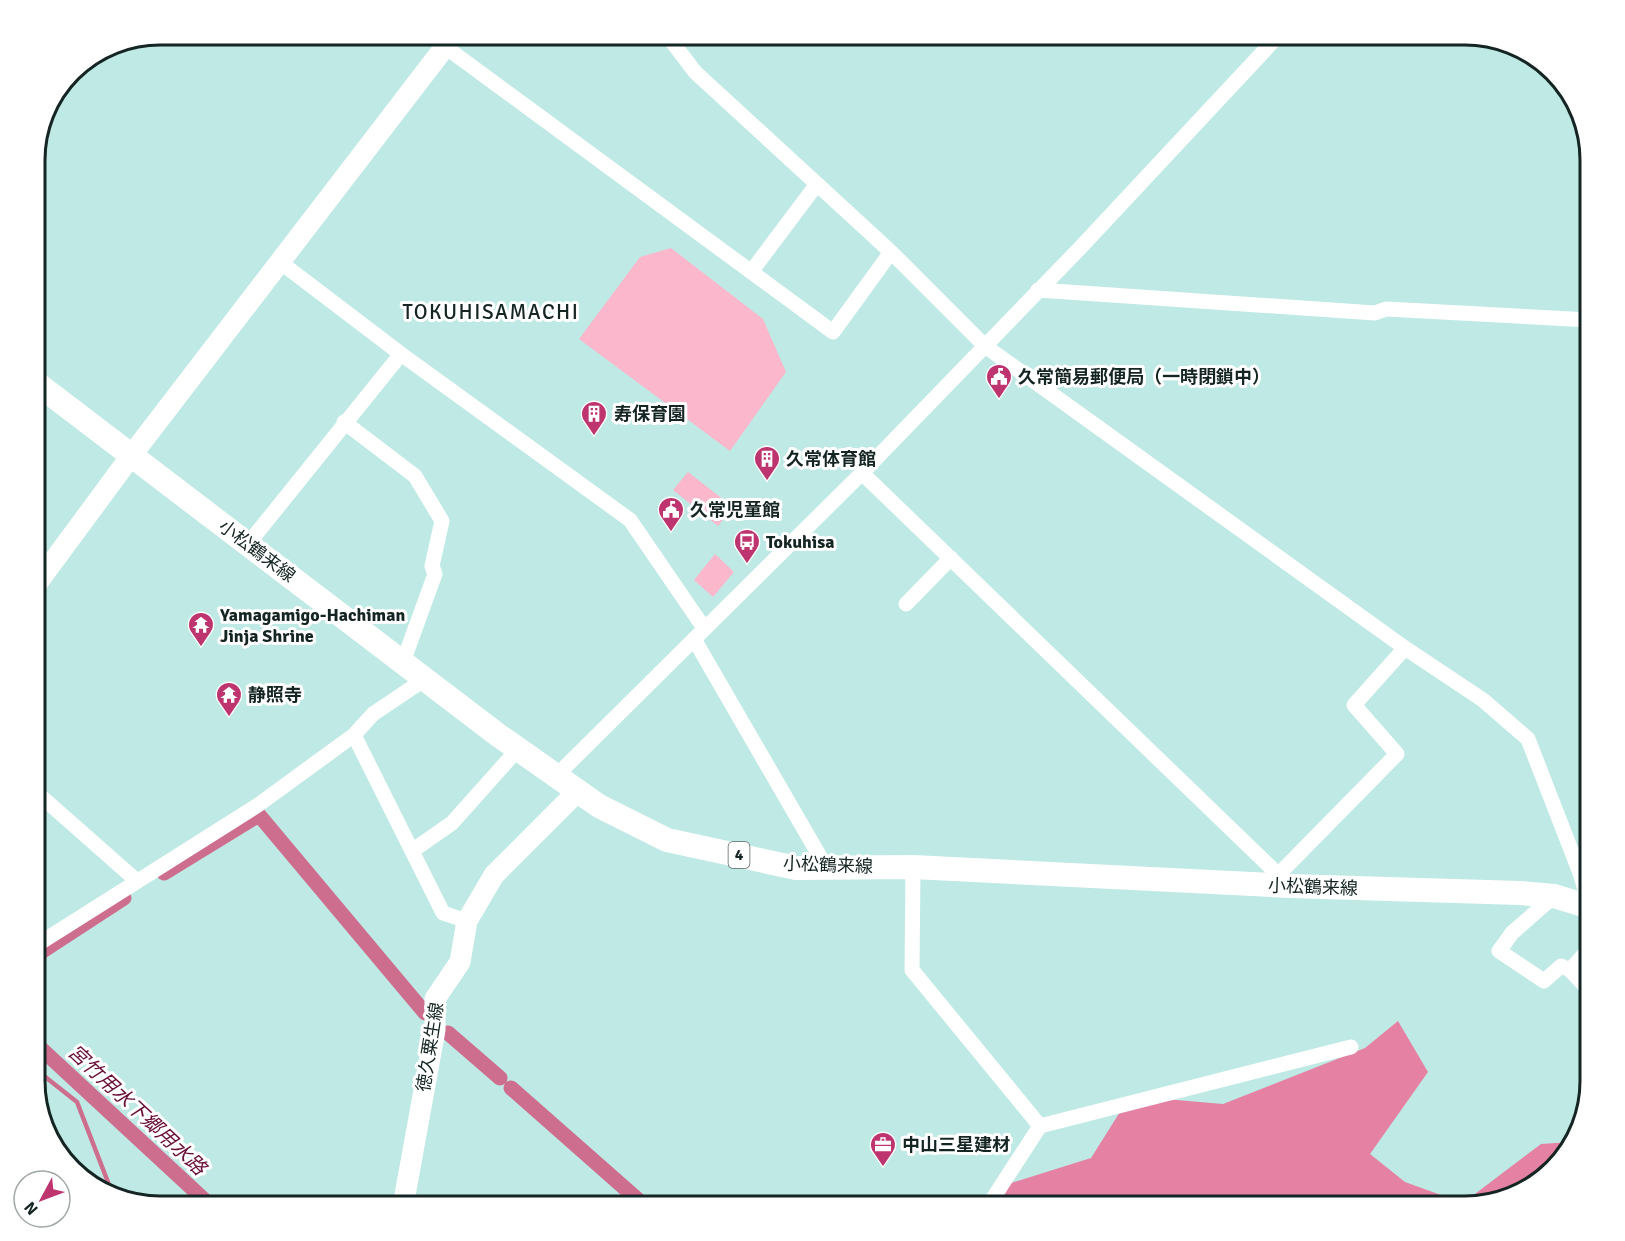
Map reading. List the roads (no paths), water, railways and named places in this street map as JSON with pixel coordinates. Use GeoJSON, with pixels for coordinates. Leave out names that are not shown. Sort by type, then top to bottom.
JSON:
{"type":"FeatureCollection","features":[{"type":"Feature","properties":{"kind":"main road","name":"小松鶴来線"},"geometry":{"type":"LineString","coordinates":[[45,390],[518,749],[599,806],[667,840],[796,868],[913,867],[1284,880],[1520,893],[1554,896],[1580,903]]}},
{"type":"Feature","properties":{"kind":"street"},"geometry":{"type":"LineString","coordinates":[[45,572],[131,456],[445,45]]}},
{"type":"Feature","properties":{"kind":"street"},"geometry":{"type":"LineString","coordinates":[[456,45],[832,332],[891,252]]}},
{"type":"Feature","properties":{"kind":"street"},"geometry":{"type":"LineString","coordinates":[[675,45],[694,72],[891,252],[985,345],[1405,648],[1483,700],[1528,739],[1580,873]]}},
{"type":"Feature","properties":{"kind":"street"},"geometry":{"type":"LineString","coordinates":[[556,776],[862,473],[1192,130],[1194,124],[1269,45]]}},
{"type":"Feature","properties":{"kind":"street"},"geometry":{"type":"LineString","coordinates":[[751,272],[817,184]]}},
{"type":"Feature","properties":{"kind":"street"},"geometry":{"type":"LineString","coordinates":[[280,262],[401,354],[630,520],[699,633],[826,867]]}},
{"type":"Feature","properties":{"kind":"street"},"geometry":{"type":"LineString","coordinates":[[1038,290],[1375,312],[1386,309],[1580,319]]}},
{"type":"Feature","properties":{"kind":"street"},"geometry":{"type":"LineString","coordinates":[[248,544],[401,354]]}},
{"type":"Feature","properties":{"kind":"street"},"geometry":{"type":"LineString","coordinates":[[344,422],[415,476],[442,521],[432,567],[435,574],[403,662]]}},
{"type":"Feature","properties":{"kind":"street"},"geometry":{"type":"LineString","coordinates":[[862,473],[1284,880],[1397,754],[1353,705],[1405,648]]}},
{"type":"Feature","properties":{"kind":"street"},"geometry":{"type":"LineString","coordinates":[[906,604],[951,558]]}},
{"type":"Feature","properties":{"kind":"street"},"geometry":{"type":"LineString","coordinates":[[45,940],[258,805],[354,735],[372,714],[425,679]]}},
{"type":"Feature","properties":{"kind":"street"},"geometry":{"type":"LineString","coordinates":[[354,735],[443,913],[467,921]]}},
{"type":"Feature","properties":{"kind":"street"},"geometry":{"type":"LineString","coordinates":[[412,851],[452,823],[518,749]]}},
{"type":"Feature","properties":{"kind":"street","name":"徳久粟生線"},"geometry":{"type":"LineString","coordinates":[[405,1196],[435,1030],[435,999],[460,962],[467,921],[494,875],[578,791]]}},
{"type":"Feature","properties":{"kind":"street"},"geometry":{"type":"LineString","coordinates":[[45,800],[137,881]]}},
{"type":"Feature","properties":{"kind":"street"},"geometry":{"type":"LineString","coordinates":[[913,867],[912,970],[1040,1126]]}},
{"type":"Feature","properties":{"kind":"street"},"geometry":{"type":"LineString","coordinates":[[1554,896],[1512,933],[1499,951],[1544,981],[1561,966],[1570,970],[1580,980]]}},
{"type":"Feature","properties":{"kind":"street"},"geometry":{"type":"LineString","coordinates":[[1570,970],[1580,959]]}},
{"type":"Feature","properties":{"kind":"street"},"geometry":{"type":"LineString","coordinates":[[994,1196],[1040,1126],[1351,1047]]}},
{"type":"Feature","properties":{"kind":"waterway"},"geometry":{"type":"LineString","coordinates":[[164,873],[259,815],[425,1013]]}},
{"type":"Feature","properties":{"kind":"waterway"},"geometry":{"type":"LineString","coordinates":[[45,949],[124,898]]}},
{"type":"Feature","properties":{"kind":"waterway"},"geometry":{"type":"LineString","coordinates":[[448,1033],[500,1078]]}},
{"type":"Feature","properties":{"kind":"waterway","name":"宮竹用水下郷用水路"},"geometry":{"type":"LineString","coordinates":[[45,1052],[200,1196]]}},
{"type":"Feature","properties":{"kind":"waterway"},"geometry":{"type":"LineString","coordinates":[[45,1077],[77,1102],[109,1184]]}},
{"type":"Feature","properties":{"kind":"waterway"},"geometry":{"type":"LineString","coordinates":[[511,1088],[634,1196]]}},
{"type":"Feature","properties":{"kind":"place","name":"久常簡易郵便局（一時閉鎖中）"},"geometry":{"type":"Point","coordinates":[999,400]}},
{"type":"Feature","properties":{"kind":"place","name":"寿保育園"},"geometry":{"type":"Point","coordinates":[594,437]}},
{"type":"Feature","properties":{"kind":"place","name":"久常体育館"},"geometry":{"type":"Point","coordinates":[767,482]}},
{"type":"Feature","properties":{"kind":"place","name":"久常児童館"},"geometry":{"type":"Point","coordinates":[671,533]}},
{"type":"Feature","properties":{"kind":"place","name":"Tokuhisa"},"geometry":{"type":"Point","coordinates":[747,565]}},
{"type":"Feature","properties":{"kind":"place","name":"Yamagamigo-Hachiman Jinja Shrine"},"geometry":{"type":"Point","coordinates":[201,648]}},
{"type":"Feature","properties":{"kind":"place","name":"静照寺"},"geometry":{"type":"Point","coordinates":[229,718]}},
{"type":"Feature","properties":{"kind":"place","name":"中山三星建材"},"geometry":{"type":"Point","coordinates":[883,1168]}},
{"type":"Feature","properties":{"kind":"district","name":"TOKUHISAMACHI"},"geometry":{"type":"Point","coordinates":[491,312]}}]}
